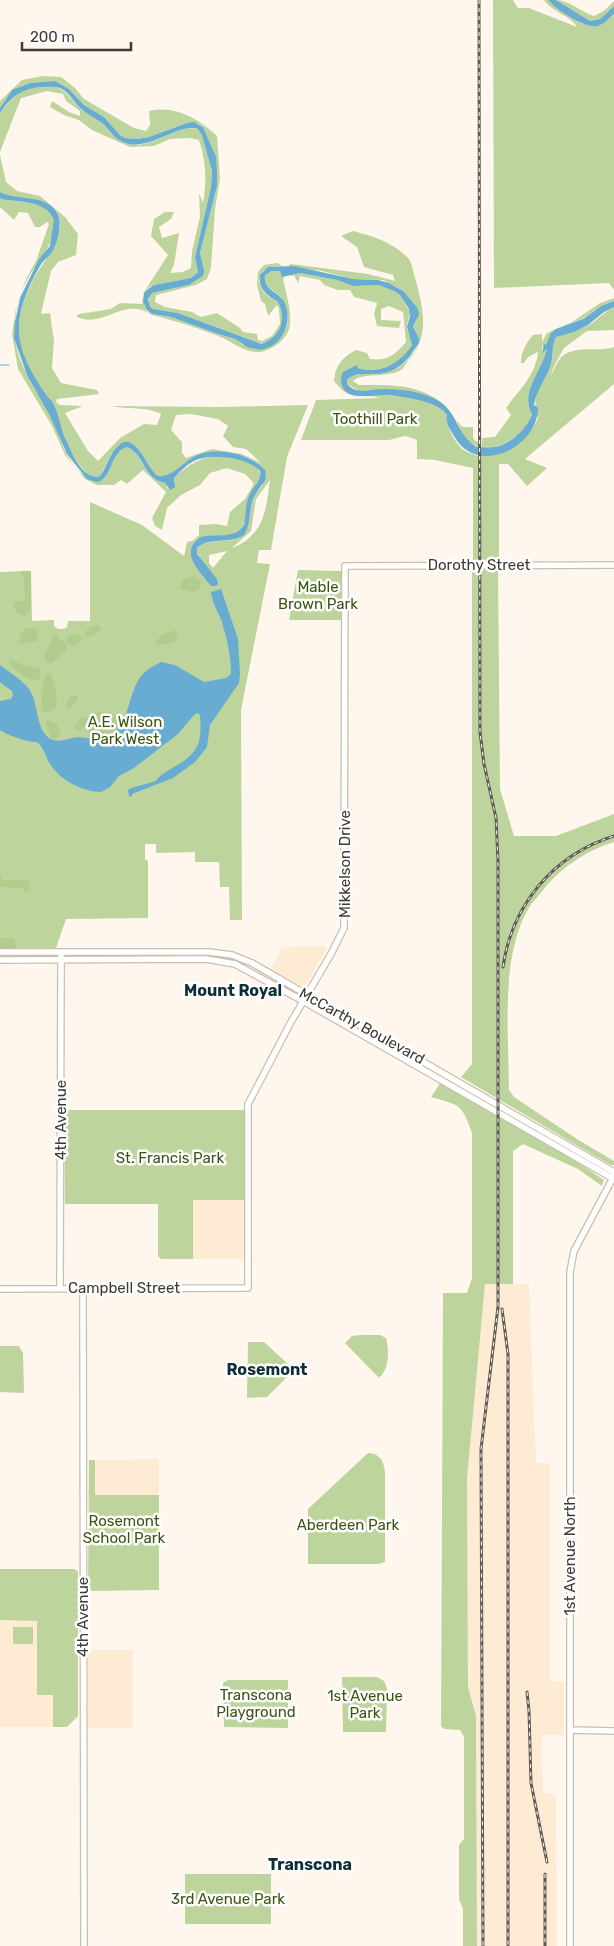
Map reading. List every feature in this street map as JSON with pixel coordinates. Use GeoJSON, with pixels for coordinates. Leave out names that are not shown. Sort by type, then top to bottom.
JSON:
{"type":"FeatureCollection","features":[{"type":"Feature","properties":{"kind":"street","name":"Dorothy Street"},"geometry":{"type":"LineString","coordinates":[[345,566],[614,565]]}},
{"type":"Feature","properties":{"kind":"street","name":"Mikkelson Drive"},"geometry":{"type":"LineString","coordinates":[[248,1288],[248,1104],[344,928],[345,566]]}},
{"type":"Feature","properties":{"kind":"street","name":"McCarthy Boulevard"},"geometry":{"type":"LineString","coordinates":[[0,952],[209,952],[232,955],[252,963],[431,1065],[614,1176]]}},
{"type":"Feature","properties":{"kind":"street","name":"4th Avenue"},"geometry":{"type":"LineString","coordinates":[[60,1289],[61,952]]}},
{"type":"Feature","properties":{"kind":"street","name":"McCarthy Boulevard"},"geometry":{"type":"LineString","coordinates":[[0,960],[206,960],[235,964],[614,1176]]}},
{"type":"Feature","properties":{"kind":"street","name":"1st Avenue North"},"geometry":{"type":"LineString","coordinates":[[570,1946],[570,1272],[574,1251],[614,1176]]}},
{"type":"Feature","properties":{"kind":"street","name":"Campbell Street"},"geometry":{"type":"LineString","coordinates":[[0,1288],[248,1288]]}},
{"type":"Feature","properties":{"kind":"street","name":"4th Avenue"},"geometry":{"type":"LineString","coordinates":[[83,1288],[84,1946]]}},
{"type":"Feature","properties":{"kind":"street"},"geometry":{"type":"LineString","coordinates":[[570,1730],[614,1731]]}},
{"type":"Feature","properties":{"kind":"shaded area"},"geometry":{"type":"Polygon","coordinates":[[[324,946],[327,948],[304,988],[271,969],[282,947],[324,946]]]}},
{"type":"Feature","properties":{"kind":"shaded area"},"geometry":{"type":"Polygon","coordinates":[[[193,1200],[244,1200],[244,1259],[193,1259],[193,1200]]]}},
{"type":"Feature","properties":{"kind":"shaded area"},"geometry":{"type":"Polygon","coordinates":[[[485,1284],[529,1284],[536,1463],[550,1464],[550,1681],[564,1682],[564,1735],[542,1735],[543,1793],[556,1794],[557,1946],[477,1946],[476,1716],[468,1687],[467,1479],[485,1284]]]}},
{"type":"Feature","properties":{"kind":"shaded area"},"geometry":{"type":"Polygon","coordinates":[[[159,1459],[159,1495],[95,1495],[95,1460],[159,1459]]]}},
{"type":"Feature","properties":{"kind":"shaded area"},"geometry":{"type":"Polygon","coordinates":[[[0,1620],[37,1620],[37,1695],[53,1695],[53,1727],[0,1727],[0,1620]]]}},
{"type":"Feature","properties":{"kind":"shaded area"},"geometry":{"type":"Polygon","coordinates":[[[88,1650],[133,1650],[133,1728],[88,1728],[88,1650]]]}},
{"type":"Feature","properties":{"kind":"green space"},"geometry":{"type":"Polygon","coordinates":[[[493,0],[513,0],[518,8],[529,8],[577,27],[544,0],[548,0],[566,14],[584,24],[600,25],[614,14],[614,290],[609,283],[494,288],[493,0]]]}},
{"type":"Feature","properties":{"kind":"green space"},"geometry":{"type":"Polygon","coordinates":[[[556,0],[566,2],[594,16],[605,10],[614,1],[614,6],[600,19],[590,21],[556,0]]]}},
{"type":"Feature","properties":{"kind":"green space"},"geometry":{"type":"Polygon","coordinates":[[[43,76],[61,77],[75,88],[84,99],[134,128],[146,131],[150,125],[149,111],[168,110],[194,119],[217,136],[220,179],[215,209],[211,268],[207,279],[196,285],[156,295],[155,302],[165,307],[192,312],[201,317],[217,313],[243,332],[257,334],[258,340],[262,341],[272,336],[280,324],[277,305],[268,316],[265,304],[261,301],[257,285],[258,272],[264,265],[277,263],[284,267],[278,266],[267,269],[260,276],[259,281],[264,292],[278,302],[282,311],[282,326],[275,337],[263,344],[178,313],[153,309],[149,303],[149,297],[152,293],[189,285],[203,276],[200,253],[217,186],[215,156],[203,127],[199,124],[187,123],[149,137],[125,138],[104,117],[84,105],[69,89],[55,81],[30,83],[19,87],[9,95],[0,108],[0,101],[22,80],[43,76]]]}},
{"type":"Feature","properties":{"kind":"green space"},"geometry":{"type":"Polygon","coordinates":[[[53,86],[66,93],[82,110],[102,123],[124,143],[144,144],[190,128],[198,129],[202,136],[212,171],[211,187],[195,257],[198,272],[191,278],[154,285],[148,288],[144,293],[143,301],[146,310],[152,314],[171,317],[235,339],[243,345],[261,350],[273,343],[286,328],[287,315],[285,306],[280,296],[267,286],[265,279],[265,275],[269,272],[280,271],[282,272],[282,277],[285,276],[283,279],[290,317],[289,329],[282,341],[269,349],[255,352],[207,332],[152,315],[141,310],[122,310],[95,319],[76,316],[111,309],[120,303],[142,304],[144,292],[168,255],[151,236],[154,219],[165,212],[174,212],[171,219],[159,227],[162,238],[179,233],[174,265],[170,273],[183,272],[191,268],[192,251],[200,217],[199,193],[203,203],[204,195],[204,163],[199,140],[190,138],[170,139],[154,146],[130,147],[92,130],[79,120],[64,115],[50,107],[52,101],[69,112],[80,116],[80,111],[66,101],[63,94],[47,91],[21,98],[0,152],[0,113],[4,107],[20,91],[53,86]]]}},
{"type":"Feature","properties":{"kind":"green space","name":"A.E. Wilson Park West"},"geometry":{"type":"Polygon","coordinates":[[[0,155],[6,182],[17,191],[40,196],[65,217],[78,234],[76,255],[58,262],[51,271],[41,314],[50,313],[54,341],[52,368],[61,383],[97,390],[99,394],[57,399],[56,402],[60,405],[83,406],[65,413],[88,451],[98,461],[120,438],[144,424],[157,425],[161,414],[144,409],[112,406],[218,407],[308,405],[287,457],[271,550],[259,550],[257,563],[270,564],[241,710],[242,920],[230,920],[229,887],[220,887],[219,862],[195,862],[195,852],[156,853],[156,844],[145,844],[145,859],[148,861],[148,918],[66,919],[56,948],[0,948],[0,572],[31,571],[32,621],[54,620],[54,626],[64,629],[67,627],[68,621],[90,621],[90,502],[142,525],[184,556],[187,542],[192,541],[199,535],[199,525],[216,524],[227,526],[230,512],[245,499],[253,485],[253,482],[245,474],[227,468],[210,473],[200,485],[181,495],[167,508],[162,530],[155,526],[152,518],[166,492],[143,470],[127,484],[121,480],[114,485],[97,485],[85,479],[65,455],[52,426],[18,369],[12,334],[18,303],[15,335],[20,358],[27,375],[51,417],[66,453],[82,474],[101,481],[108,473],[117,454],[126,447],[136,454],[152,477],[157,481],[165,483],[168,489],[175,482],[174,478],[193,463],[203,459],[222,456],[256,466],[261,475],[240,531],[234,535],[202,538],[196,542],[191,548],[200,558],[197,548],[202,545],[241,537],[255,494],[262,486],[266,475],[260,465],[251,459],[235,454],[217,452],[194,457],[167,476],[158,476],[153,474],[138,450],[129,442],[112,453],[100,476],[92,477],[84,471],[68,446],[52,402],[28,366],[20,345],[18,331],[27,293],[56,240],[60,223],[58,215],[47,203],[40,200],[7,195],[0,192],[0,155]],[[191,414],[176,415],[171,430],[182,442],[182,453],[186,458],[212,449],[242,454],[261,463],[246,449],[233,447],[223,436],[228,426],[218,419],[191,414]],[[270,480],[256,499],[251,531],[232,548],[243,543],[251,536],[262,521],[270,480]],[[227,551],[209,555],[209,563],[213,568],[227,551]]]}},
{"type":"Feature","properties":{"kind":"green space"},"geometry":{"type":"Polygon","coordinates":[[[0,198],[42,206],[48,210],[55,222],[53,238],[21,292],[36,261],[49,224],[47,222],[40,227],[35,227],[28,213],[19,212],[14,220],[0,207],[0,198]]]}},
{"type":"Feature","properties":{"kind":"green space"},"geometry":{"type":"Polygon","coordinates":[[[353,231],[388,243],[409,259],[421,300],[423,321],[420,342],[415,351],[402,369],[390,374],[357,378],[353,381],[359,385],[416,389],[427,393],[447,407],[419,393],[384,389],[359,391],[347,384],[350,376],[398,368],[412,355],[418,342],[413,326],[416,319],[415,304],[400,289],[383,280],[353,279],[322,271],[288,267],[290,264],[368,274],[395,281],[393,275],[364,267],[357,247],[341,236],[353,231]]]}},
{"type":"Feature","properties":{"kind":"green space","name":"Toothill Park"},"geometry":{"type":"Polygon","coordinates":[[[300,273],[337,280],[353,286],[379,285],[389,288],[400,295],[410,312],[407,328],[412,341],[410,350],[405,356],[389,366],[371,370],[357,367],[351,368],[341,377],[357,396],[384,395],[404,397],[434,405],[447,415],[449,428],[459,446],[477,456],[513,445],[527,435],[538,418],[535,400],[551,364],[556,337],[587,326],[614,307],[614,330],[587,331],[564,348],[550,377],[559,360],[570,352],[614,347],[614,384],[525,459],[547,468],[527,486],[508,464],[499,464],[499,560],[473,560],[473,468],[435,460],[417,459],[417,441],[405,436],[389,440],[301,440],[316,400],[381,398],[356,396],[351,395],[346,393],[334,381],[336,370],[343,359],[356,350],[367,353],[370,359],[390,357],[406,342],[403,312],[389,306],[381,309],[381,320],[401,321],[399,328],[377,326],[374,314],[377,303],[354,297],[350,290],[338,290],[324,285],[320,280],[300,276],[298,283],[294,275],[291,276],[290,274],[300,273]]]}},
{"type":"Feature","properties":{"kind":"green space"},"geometry":{"type":"Polygon","coordinates":[[[614,298],[614,301],[601,306],[582,319],[561,327],[546,345],[542,347],[542,352],[548,349],[530,389],[528,398],[532,414],[524,428],[506,443],[498,446],[482,447],[482,438],[495,437],[511,415],[506,408],[534,368],[538,352],[528,357],[524,363],[521,363],[524,348],[533,335],[542,334],[542,342],[547,333],[572,322],[600,303],[614,298]]]}},
{"type":"Feature","properties":{"kind":"green space"},"geometry":{"type":"Polygon","coordinates":[[[456,419],[462,427],[473,427],[473,437],[478,442],[478,447],[467,439],[456,419]]]}},
{"type":"Feature","properties":{"kind":"green space","name":"Mable Brown Park"},"geometry":{"type":"Polygon","coordinates":[[[298,570],[341,571],[341,620],[289,620],[298,570]]]}},
{"type":"Feature","properties":{"kind":"green space"},"geometry":{"type":"Polygon","coordinates":[[[472,570],[498,570],[500,789],[514,836],[556,836],[614,814],[614,842],[586,854],[561,871],[532,903],[522,923],[514,945],[508,994],[509,1090],[514,1097],[614,1161],[614,1165],[595,1156],[461,1077],[472,1064],[472,570]]]}},
{"type":"Feature","properties":{"kind":"green space"},"geometry":{"type":"Polygon","coordinates":[[[20,571],[31,571],[31,608],[24,616],[16,612],[13,604],[25,598],[24,579],[20,571]]]}},
{"type":"Feature","properties":{"kind":"green space"},"geometry":{"type":"Polygon","coordinates":[[[193,576],[201,581],[199,590],[192,592],[180,589],[183,579],[193,576]]]}},
{"type":"Feature","properties":{"kind":"green space"},"geometry":{"type":"Polygon","coordinates":[[[99,625],[102,630],[92,636],[85,637],[85,632],[92,626],[99,625]]]}},
{"type":"Feature","properties":{"kind":"green space"},"geometry":{"type":"Polygon","coordinates":[[[27,628],[36,628],[38,632],[37,641],[20,644],[21,632],[27,628]]]}},
{"type":"Feature","properties":{"kind":"green space"},"geometry":{"type":"Polygon","coordinates":[[[176,630],[176,641],[158,645],[156,643],[162,636],[176,630]]]}},
{"type":"Feature","properties":{"kind":"green space"},"geometry":{"type":"Polygon","coordinates":[[[71,634],[82,636],[81,641],[71,647],[71,644],[67,643],[66,640],[71,634]]]}},
{"type":"Feature","properties":{"kind":"green space"},"geometry":{"type":"Polygon","coordinates":[[[54,635],[57,635],[67,645],[66,651],[51,664],[45,660],[45,653],[54,635]]]}},
{"type":"Feature","properties":{"kind":"green space"},"geometry":{"type":"Polygon","coordinates":[[[12,660],[23,665],[39,668],[41,670],[39,679],[35,681],[17,671],[9,662],[12,660]]]}},
{"type":"Feature","properties":{"kind":"green space"},"geometry":{"type":"Polygon","coordinates":[[[46,673],[51,674],[57,699],[56,707],[46,713],[42,711],[41,694],[46,673]]]}},
{"type":"Feature","properties":{"kind":"green space"},"geometry":{"type":"Polygon","coordinates":[[[74,695],[78,699],[69,710],[66,707],[70,696],[74,695]]]}},
{"type":"Feature","properties":{"kind":"green space"},"geometry":{"type":"Polygon","coordinates":[[[104,711],[110,712],[113,717],[118,711],[121,714],[121,724],[115,732],[107,737],[88,739],[89,724],[85,725],[80,731],[74,728],[79,719],[104,711]]]}},
{"type":"Feature","properties":{"kind":"green space"},"geometry":{"type":"Polygon","coordinates":[[[48,720],[56,724],[61,733],[56,739],[51,738],[46,724],[48,720]]]}},
{"type":"Feature","properties":{"kind":"green space"},"geometry":{"type":"Polygon","coordinates":[[[0,875],[2,880],[28,880],[29,891],[25,893],[23,888],[0,887],[0,875]]]}},
{"type":"Feature","properties":{"kind":"green space"},"geometry":{"type":"Polygon","coordinates":[[[0,938],[14,938],[16,948],[0,948],[0,938]]]}},
{"type":"Feature","properties":{"kind":"green space"},"geometry":{"type":"Polygon","coordinates":[[[441,1082],[546,1141],[604,1180],[602,1186],[578,1169],[523,1144],[513,1151],[513,1284],[485,1284],[467,1479],[468,1687],[476,1716],[477,1946],[463,1946],[463,1909],[459,1899],[459,1845],[464,1839],[464,1737],[460,1730],[444,1729],[441,1726],[443,1293],[467,1293],[472,1278],[472,1133],[462,1110],[454,1104],[431,1097],[441,1082]]]}},
{"type":"Feature","properties":{"kind":"green space","name":"St. Francis Park"},"geometry":{"type":"Polygon","coordinates":[[[64,1110],[245,1110],[244,1200],[193,1200],[193,1259],[161,1259],[158,1256],[158,1204],[65,1204],[64,1110]]]}},
{"type":"Feature","properties":{"kind":"green space"},"geometry":{"type":"Polygon","coordinates":[[[380,1335],[386,1338],[388,1348],[387,1364],[379,1378],[345,1343],[352,1336],[380,1335]]]}},
{"type":"Feature","properties":{"kind":"green space"},"geometry":{"type":"Polygon","coordinates":[[[248,1342],[264,1342],[288,1364],[290,1374],[267,1397],[247,1398],[248,1342]]]}},
{"type":"Feature","properties":{"kind":"green space"},"geometry":{"type":"Polygon","coordinates":[[[0,1346],[19,1346],[23,1353],[24,1393],[0,1392],[0,1346]]]}},
{"type":"Feature","properties":{"kind":"green space","name":"Aberdeen Park"},"geometry":{"type":"Polygon","coordinates":[[[368,1453],[378,1456],[385,1472],[385,1562],[379,1564],[308,1564],[308,1509],[368,1453]]]}},
{"type":"Feature","properties":{"kind":"green space","name":"Rosemont School Park"},"geometry":{"type":"Polygon","coordinates":[[[89,1460],[95,1460],[95,1495],[159,1495],[159,1590],[88,1591],[89,1460]]]}},
{"type":"Feature","properties":{"kind":"green space"},"geometry":{"type":"Polygon","coordinates":[[[0,1569],[74,1569],[78,1571],[78,1716],[67,1727],[53,1727],[53,1695],[37,1695],[37,1621],[0,1620],[0,1569]]]}},
{"type":"Feature","properties":{"kind":"green space"},"geometry":{"type":"Polygon","coordinates":[[[13,1627],[33,1627],[33,1644],[13,1644],[13,1627]]]}},
{"type":"Feature","properties":{"kind":"green space","name":"1st Avenue Park"},"geometry":{"type":"Polygon","coordinates":[[[342,1677],[377,1677],[384,1681],[387,1688],[386,1732],[343,1732],[342,1677]]]}},
{"type":"Feature","properties":{"kind":"green space","name":"Transcona Playground"},"geometry":{"type":"Polygon","coordinates":[[[228,1680],[288,1680],[288,1728],[224,1727],[223,1683],[228,1680]]]}},
{"type":"Feature","properties":{"kind":"green space","name":"3rd Avenue Park"},"geometry":{"type":"Polygon","coordinates":[[[185,1874],[271,1874],[271,1924],[185,1924],[185,1874]]]}},
{"type":"Feature","properties":{"kind":"water"},"geometry":{"type":"Polygon","coordinates":[[[548,0],[556,0],[590,21],[600,19],[614,6],[614,14],[598,26],[586,25],[558,9],[548,0]]]}},
{"type":"Feature","properties":{"kind":"water"},"geometry":{"type":"Polygon","coordinates":[[[55,81],[69,89],[84,105],[104,117],[125,138],[149,137],[194,122],[203,127],[216,157],[217,186],[200,253],[204,271],[203,276],[189,285],[152,293],[148,299],[153,309],[178,313],[262,344],[274,337],[281,327],[282,321],[278,302],[267,294],[260,285],[260,275],[268,267],[294,266],[353,279],[378,280],[389,283],[403,291],[417,307],[419,314],[413,326],[419,338],[418,343],[405,362],[396,369],[377,374],[353,376],[347,380],[347,384],[351,388],[360,391],[379,389],[402,390],[432,398],[442,403],[449,410],[462,432],[476,447],[499,446],[517,436],[526,426],[532,414],[528,398],[530,389],[545,357],[547,349],[542,353],[544,344],[546,345],[551,333],[556,329],[583,319],[601,306],[614,301],[614,307],[604,312],[588,325],[574,332],[556,337],[552,361],[535,399],[534,405],[538,408],[535,422],[528,435],[517,445],[505,452],[491,456],[477,455],[464,448],[450,429],[447,415],[436,406],[388,395],[358,396],[346,391],[342,385],[341,377],[343,372],[357,365],[358,368],[366,370],[381,369],[389,366],[402,357],[412,345],[407,327],[410,316],[409,309],[400,295],[394,291],[379,285],[353,286],[337,280],[300,273],[282,277],[280,271],[272,271],[265,275],[266,284],[283,300],[288,316],[284,332],[278,341],[272,346],[261,350],[247,347],[235,339],[171,317],[152,314],[146,309],[143,301],[144,293],[148,289],[154,285],[191,278],[198,272],[195,257],[211,187],[212,171],[202,136],[198,129],[191,128],[147,143],[137,145],[124,143],[116,138],[102,123],[80,108],[65,91],[55,87],[43,87],[24,91],[13,98],[0,113],[0,108],[12,90],[30,83],[55,81]]]}},
{"type":"Feature","properties":{"kind":"water"},"geometry":{"type":"Polygon","coordinates":[[[0,192],[48,203],[54,208],[59,218],[59,232],[52,252],[42,263],[23,302],[19,336],[27,362],[53,403],[62,430],[76,461],[84,471],[94,477],[100,476],[116,448],[123,443],[129,442],[140,451],[158,476],[168,475],[195,456],[212,452],[242,455],[259,464],[265,470],[266,478],[251,504],[248,525],[244,535],[232,540],[208,542],[197,548],[197,554],[217,579],[218,584],[216,586],[211,586],[196,567],[191,555],[191,549],[194,543],[201,537],[225,535],[236,533],[240,530],[244,525],[250,493],[260,478],[260,471],[247,462],[239,460],[220,457],[203,458],[196,460],[182,470],[174,478],[175,487],[170,490],[165,483],[152,477],[137,455],[126,447],[117,454],[108,473],[101,481],[97,482],[87,479],[67,454],[50,416],[27,375],[14,338],[20,298],[39,259],[50,246],[54,220],[45,208],[31,203],[2,199],[0,198],[0,192]]]}},
{"type":"Feature","properties":{"kind":"water"},"geometry":{"type":"Polygon","coordinates":[[[221,589],[238,639],[239,683],[210,725],[207,747],[195,762],[173,778],[132,794],[132,797],[129,796],[128,790],[156,781],[194,752],[200,733],[200,715],[198,713],[194,715],[178,734],[134,768],[119,776],[110,787],[101,792],[81,788],[61,777],[52,767],[37,742],[18,738],[0,730],[0,701],[11,699],[13,695],[12,691],[0,682],[0,665],[29,689],[41,728],[49,738],[56,741],[78,737],[101,739],[111,735],[123,721],[133,692],[142,675],[148,669],[161,662],[175,665],[204,682],[226,678],[231,674],[229,650],[222,621],[213,602],[211,592],[221,589]]]}},
{"type":"Feature","properties":{"kind":"waterway"},"geometry":{"type":"LineString","coordinates":[[0,365],[9,365]]}},
{"type":"Feature","properties":{"kind":"railway"},"geometry":{"type":"LineString","coordinates":[[479,0],[480,732],[484,764],[496,818],[498,861],[498,1307],[481,1449],[483,1946]]}},
{"type":"Feature","properties":{"kind":"railway"},"geometry":{"type":"LineString","coordinates":[[503,967],[508,944],[516,923],[526,903],[539,885],[555,869],[573,856],[592,844],[614,836]]}},
{"type":"Feature","properties":{"kind":"railway"},"geometry":{"type":"LineString","coordinates":[[502,1309],[508,1354],[508,1946]]}},
{"type":"Feature","properties":{"kind":"railway"},"geometry":{"type":"LineString","coordinates":[[527,1692],[531,1783],[547,1862]]}},
{"type":"Feature","properties":{"kind":"railway"},"geometry":{"type":"LineString","coordinates":[[545,1874],[545,1946]]}},
{"type":"Feature","properties":{"kind":"district","name":"Mount Royal"},"geometry":{"type":"Point","coordinates":[233,990]}},
{"type":"Feature","properties":{"kind":"district","name":"Rosemont"},"geometry":{"type":"Point","coordinates":[267,1369]}},
{"type":"Feature","properties":{"kind":"district","name":"Transcona"},"geometry":{"type":"Point","coordinates":[310,1864]}}]}
